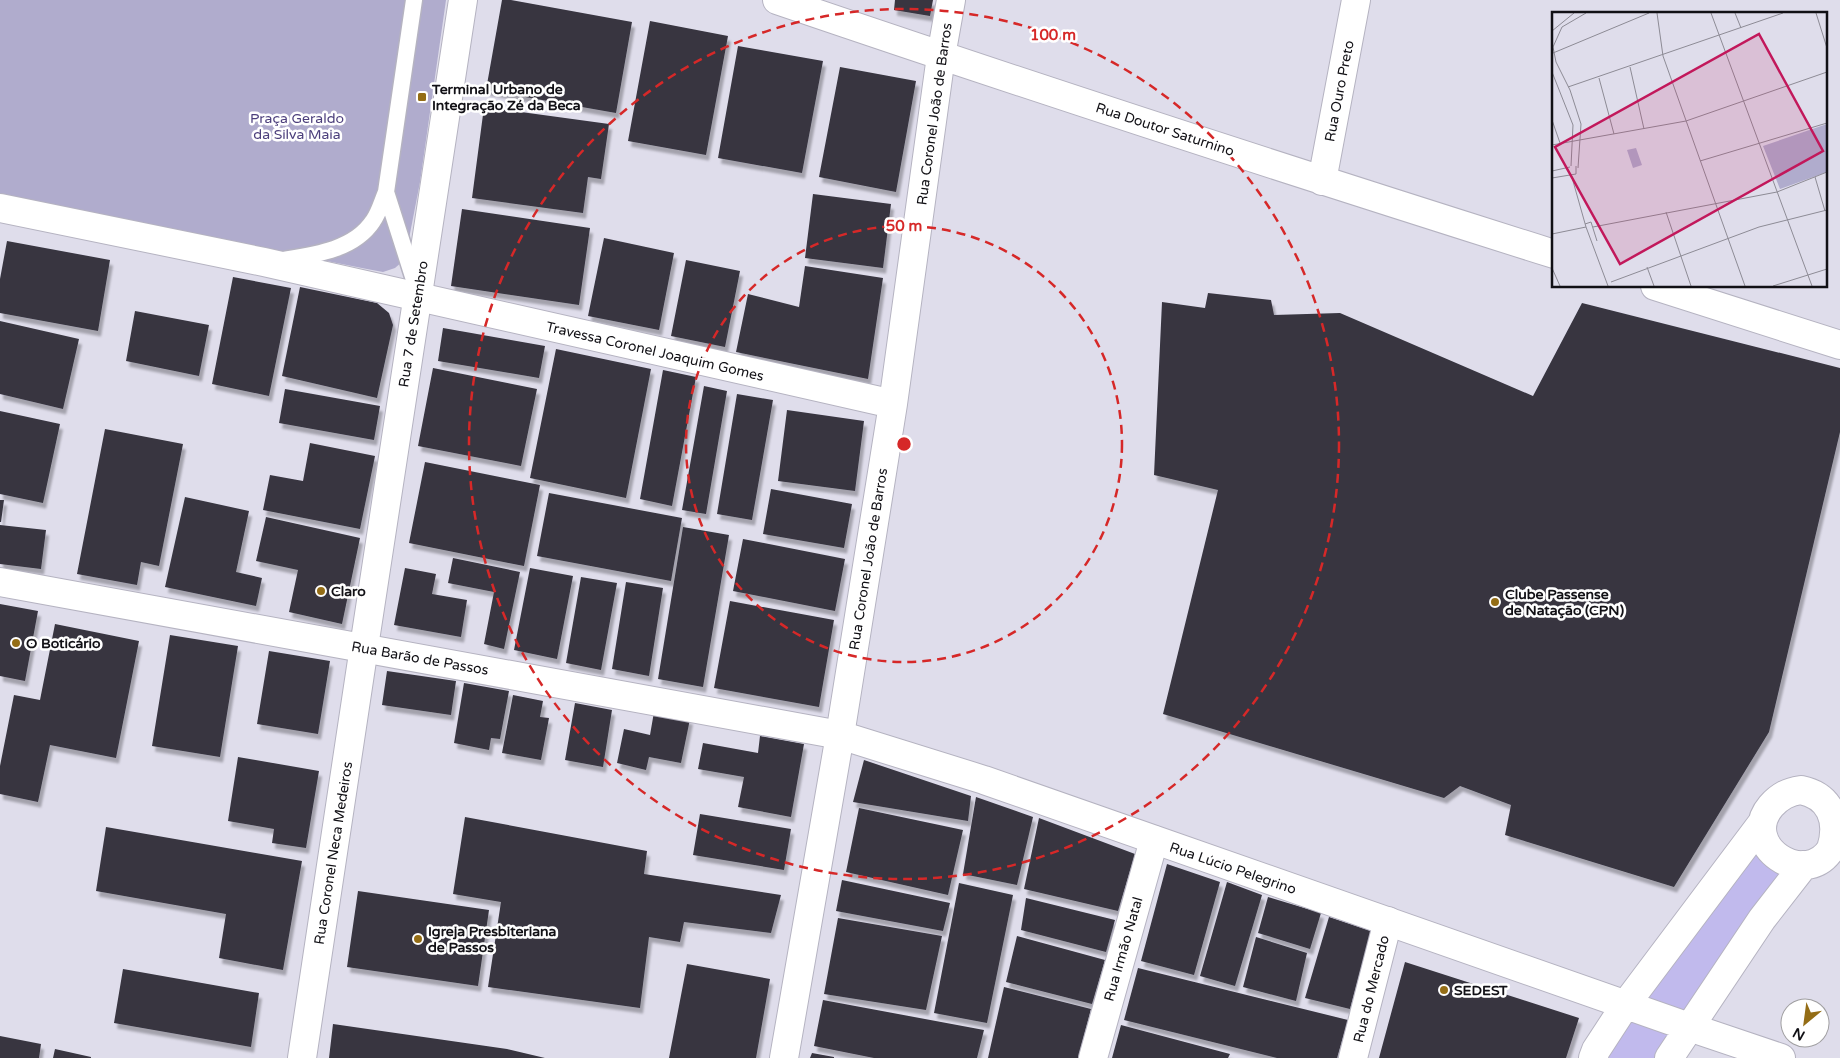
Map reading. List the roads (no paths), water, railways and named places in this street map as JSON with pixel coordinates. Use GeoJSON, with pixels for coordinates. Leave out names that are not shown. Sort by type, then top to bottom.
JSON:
{"type":"FeatureCollection","features":[{"type":"Feature","properties":{"kind":"street","name":"Rua 7 de Setembro"},"geometry":{"type":"LineString","coordinates":[[364,647],[463,0]]}},
{"type":"Feature","properties":{"kind":"street","name":"Rua Doutor Saturnino"},"geometry":{"type":"LineString","coordinates":[[777,0],[1322,181],[1552,253]]}},
{"type":"Feature","properties":{"kind":"street","name":"Rua Coronel João de Barros"},"geometry":{"type":"LineString","coordinates":[[784,1058],[840,735],[893,404],[941,56],[951,0]]}},
{"type":"Feature","properties":{"kind":"street","name":"Rua Ouro Preto"},"geometry":{"type":"LineString","coordinates":[[1322,181],[1356,0]]}},
{"type":"Feature","properties":{"kind":"street"},"geometry":{"type":"LineString","coordinates":[[0,208],[418,295]]}},
{"type":"Feature","properties":{"kind":"street"},"geometry":{"type":"LineString","coordinates":[[1661,288],[1840,345]]}},
{"type":"Feature","properties":{"kind":"street","name":"Travessa Coronel Joaquim Gomes"},"geometry":{"type":"LineString","coordinates":[[418,295],[893,404]]}},
{"type":"Feature","properties":{"kind":"street","name":"Rua Barão de Passos"},"geometry":{"type":"LineString","coordinates":[[0,582],[840,735]]}},
{"type":"Feature","properties":{"kind":"street","name":"Rua Coronel Neca Medeiros"},"geometry":{"type":"LineString","coordinates":[[302,1058],[364,647]]}},
{"type":"Feature","properties":{"kind":"street","name":"Rua Lúcio Pelegrino"},"geometry":{"type":"LineString","coordinates":[[840,735],[984,780],[1689,1027]]}},
{"type":"Feature","properties":{"kind":"street"},"geometry":{"type":"LineString","coordinates":[[1593,1058],[1596,1050],[1626,1004],[1762,823],[1766,812],[1778,797],[1801,790],[1823,798],[1837,807],[1838,824],[1836,839],[1830,850],[1824,857],[1809,864],[1762,920],[1669,1058]]}},
{"type":"Feature","properties":{"kind":"street"},"geometry":{"type":"LineString","coordinates":[[1762,823],[1763,835],[1768,848],[1778,858],[1791,864],[1809,864],[1840,870]]}},
{"type":"Feature","properties":{"kind":"street","name":"Rua Irmão Natal"},"geometry":{"type":"LineString","coordinates":[[1093,1058],[1154,840]]}},
{"type":"Feature","properties":{"kind":"street","name":"Rua do Mercado"},"geometry":{"type":"LineString","coordinates":[[1353,1058],[1388,921]]}},
{"type":"Feature","properties":{"kind":"street"},"geometry":{"type":"LineString","coordinates":[[1689,1027],[1781,1058]]}},
{"type":"Feature","properties":{"kind":"lane"},"geometry":{"type":"LineString","coordinates":[[264,262],[303,257],[339,248],[360,235],[374,221],[386,192],[414,0]]}},
{"type":"Feature","properties":{"kind":"lane"},"geometry":{"type":"LineString","coordinates":[[386,192],[418,295]]}},
{"type":"Feature","properties":{"kind":"place","name":"Terminal Urbano de Integração Zé da Beca"},"geometry":{"type":"Point","coordinates":[422,97]}},
{"type":"Feature","properties":{"kind":"place","name":"Claro"},"geometry":{"type":"Point","coordinates":[321,591]}},
{"type":"Feature","properties":{"kind":"place","name":"Clube Passense de Natação (CPN)"},"geometry":{"type":"Point","coordinates":[1495,602]}},
{"type":"Feature","properties":{"kind":"place","name":"O Boticário"},"geometry":{"type":"Point","coordinates":[16,643]}},
{"type":"Feature","properties":{"kind":"place","name":"Igreja Presbiteriana de Passos"},"geometry":{"type":"Point","coordinates":[418,939]}},
{"type":"Feature","properties":{"kind":"place","name":"SEDEST"},"geometry":{"type":"Point","coordinates":[1444,990]}},
{"type":"Feature","properties":{"kind":"park label","name":"Praça Geraldo da Silva Maia"},"geometry":{"type":"Point","coordinates":[297,126]}}]}
